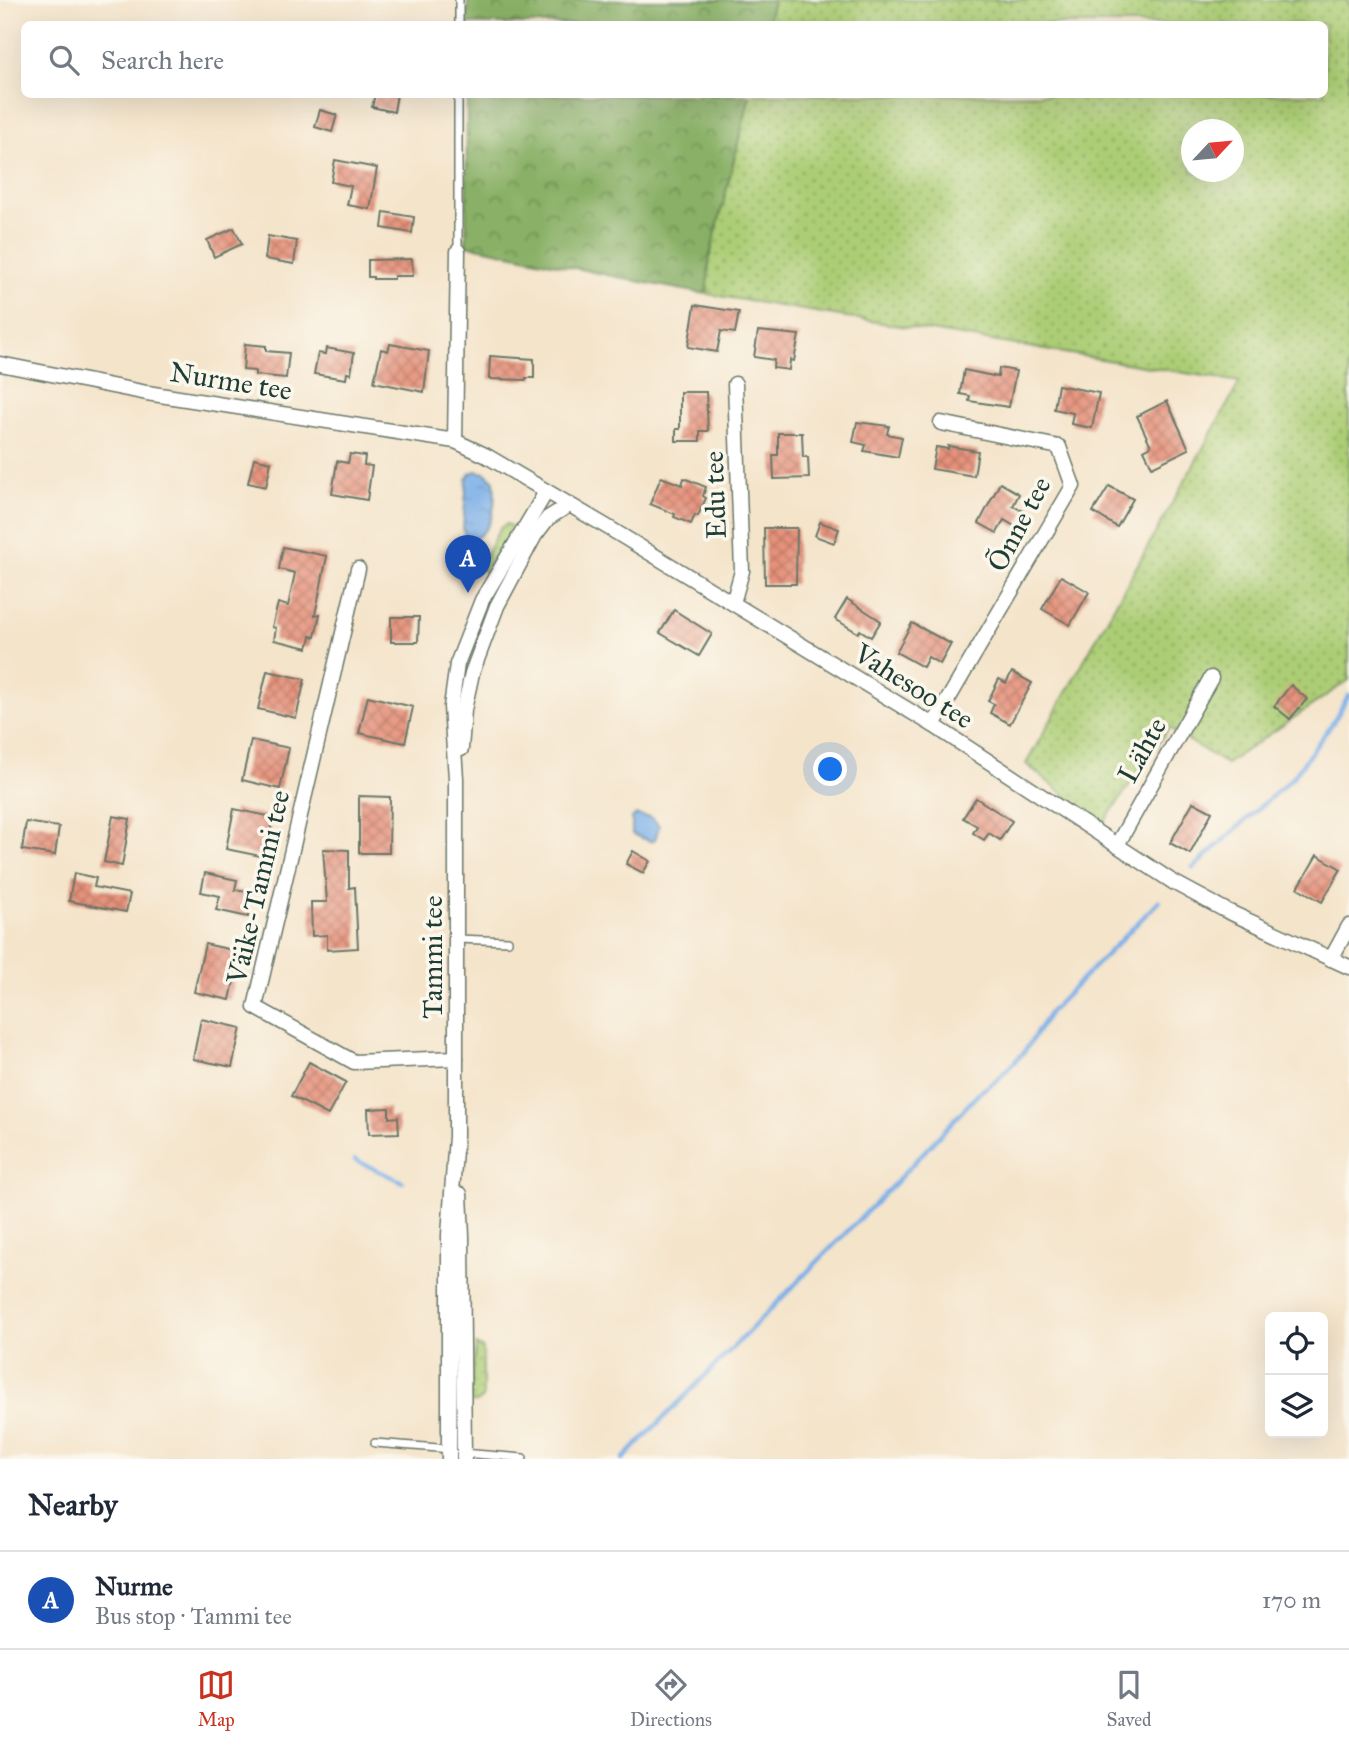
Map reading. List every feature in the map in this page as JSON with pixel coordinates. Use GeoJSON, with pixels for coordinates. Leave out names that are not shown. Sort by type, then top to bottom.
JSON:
{"type":"FeatureCollection","features":[{"type":"Feature","properties":{"kind":"street"},"geometry":{"type":"LineString","coordinates":[[455,441],[458,251]]}},
{"type":"Feature","properties":{"kind":"street","name":"Nurme tee"},"geometry":{"type":"LineString","coordinates":[[0,364],[147,393],[455,441]]}},
{"type":"Feature","properties":{"kind":"street","name":"Edu tee"},"geometry":{"type":"LineString","coordinates":[[733,603],[742,571],[735,384]]}},
{"type":"Feature","properties":{"kind":"street","name":"Õnne tee"},"geometry":{"type":"LineString","coordinates":[[933,725],[1073,486],[1059,447],[941,423]]}},
{"type":"Feature","properties":{"kind":"street","name":"Vahesoo tee"},"geometry":{"type":"LineString","coordinates":[[455,441],[485,455],[933,725],[1173,882],[1215,905],[1349,967]]}},
{"type":"Feature","properties":{"kind":"street","name":"Tammi tee"},"geometry":{"type":"LineString","coordinates":[[464,1456],[463,1236],[456,1136],[456,778],[451,707],[457,664],[482,600],[546,492]]}},
{"type":"Feature","properties":{"kind":"street","name":"Tammi tee"},"geometry":{"type":"LineString","coordinates":[[456,778],[464,710],[472,673],[496,606],[548,518],[569,505]]}},
{"type":"Feature","properties":{"kind":"street","name":"Väike-Tammi tee"},"geometry":{"type":"LineString","coordinates":[[358,569],[255,1007],[354,1062],[456,1058]]}},
{"type":"Feature","properties":{"kind":"street","name":"Lähte"},"geometry":{"type":"LineString","coordinates":[[1117,845],[1211,678]]}},
{"type":"Feature","properties":{"kind":"street"},"geometry":{"type":"LineString","coordinates":[[1331,959],[1349,926]]}},
{"type":"Feature","properties":{"kind":"street","name":"Tammi tee"},"geometry":{"type":"LineString","coordinates":[[449,1454],[449,1235],[456,1136]]}},
{"type":"Feature","properties":{"kind":"lane"},"geometry":{"type":"LineString","coordinates":[[459,0],[459,21]]}},
{"type":"Feature","properties":{"kind":"lane"},"geometry":{"type":"LineString","coordinates":[[458,98],[458,251]]}},
{"type":"Feature","properties":{"kind":"lane"},"geometry":{"type":"LineString","coordinates":[[457,939],[508,941]]}},
{"type":"Feature","properties":{"kind":"lane"},"geometry":{"type":"LineString","coordinates":[[375,1443],[464,1456],[523,1458]]}},
{"type":"Feature","properties":{"kind":"green space"},"geometry":{"type":"Polygon","coordinates":[[[468,0],[773,0],[768,21],[468,21],[468,0]]]}},
{"type":"Feature","properties":{"kind":"green space"},"geometry":{"type":"Polygon","coordinates":[[[773,0],[1349,0],[1349,680],[1226,764],[1169,728],[1102,825],[1026,764],[1240,382],[707,294],[709,260],[749,98],[1328,98],[1328,21],[768,21],[773,0]]]}},
{"type":"Feature","properties":{"kind":"green space"},"geometry":{"type":"Polygon","coordinates":[[[467,98],[749,98],[709,260],[707,294],[466,245],[467,98]]]}},
{"type":"Feature","properties":{"kind":"green space"},"geometry":{"type":"Polygon","coordinates":[[[507,524],[514,528],[484,572],[480,566],[500,528],[507,524]]]}},
{"type":"Feature","properties":{"kind":"green space"},"geometry":{"type":"Polygon","coordinates":[[[476,1345],[483,1349],[483,1398],[477,1403],[470,1402],[476,1345]]]}},
{"type":"Feature","properties":{"kind":"water"},"geometry":{"type":"Polygon","coordinates":[[[470,473],[485,473],[494,481],[495,498],[492,515],[485,530],[471,540],[465,536],[463,529],[467,479],[470,473]]]}},
{"type":"Feature","properties":{"kind":"water"},"geometry":{"type":"Polygon","coordinates":[[[636,815],[652,818],[659,826],[655,840],[652,842],[632,834],[632,819],[636,815]]]}},
{"type":"Feature","properties":{"kind":"building"},"geometry":{"type":"Polygon","coordinates":[[[374,98],[396,98],[394,112],[372,107],[374,98]]]}},
{"type":"Feature","properties":{"kind":"building"},"geometry":{"type":"Polygon","coordinates":[[[320,110],[337,115],[332,132],[315,127],[320,110]]]}},
{"type":"Feature","properties":{"kind":"building"},"geometry":{"type":"Polygon","coordinates":[[[335,160],[377,168],[370,209],[347,205],[351,186],[331,182],[335,160]]]}},
{"type":"Feature","properties":{"kind":"building"},"geometry":{"type":"Polygon","coordinates":[[[384,212],[414,217],[412,233],[382,228],[384,212]]]}},
{"type":"Feature","properties":{"kind":"building"},"geometry":{"type":"Polygon","coordinates":[[[234,228],[242,244],[214,257],[207,240],[234,228]]]}},
{"type":"Feature","properties":{"kind":"building"},"geometry":{"type":"Polygon","coordinates":[[[268,236],[297,241],[294,264],[265,259],[268,236]]]}},
{"type":"Feature","properties":{"kind":"building"},"geometry":{"type":"Polygon","coordinates":[[[412,259],[413,276],[394,276],[394,279],[368,277],[368,260],[412,259]]]}},
{"type":"Feature","properties":{"kind":"building"},"geometry":{"type":"Polygon","coordinates":[[[695,305],[739,312],[735,333],[721,331],[717,352],[688,347],[695,305]]]}},
{"type":"Feature","properties":{"kind":"building"},"geometry":{"type":"Polygon","coordinates":[[[758,331],[799,335],[794,361],[790,360],[789,370],[773,368],[774,360],[754,357],[758,331]]]}},
{"type":"Feature","properties":{"kind":"building"},"geometry":{"type":"Polygon","coordinates":[[[245,344],[266,346],[266,351],[289,353],[286,378],[255,375],[255,371],[243,370],[245,344]]]}},
{"type":"Feature","properties":{"kind":"building"},"geometry":{"type":"Polygon","coordinates":[[[390,344],[429,351],[424,392],[374,382],[381,349],[388,351],[390,344]]]}},
{"type":"Feature","properties":{"kind":"building"},"geometry":{"type":"Polygon","coordinates":[[[326,348],[354,353],[351,374],[347,373],[346,379],[314,374],[318,353],[325,354],[326,348]]]}},
{"type":"Feature","properties":{"kind":"building"},"geometry":{"type":"Polygon","coordinates":[[[490,356],[534,359],[534,378],[489,379],[490,356]]]}},
{"type":"Feature","properties":{"kind":"building"},"geometry":{"type":"Polygon","coordinates":[[[999,368],[1016,371],[1009,407],[969,401],[970,396],[960,394],[964,370],[998,377],[999,368]]]}},
{"type":"Feature","properties":{"kind":"building"},"geometry":{"type":"Polygon","coordinates":[[[1058,385],[1099,393],[1092,428],[1071,424],[1073,413],[1054,409],[1058,385]]]}},
{"type":"Feature","properties":{"kind":"building"},"geometry":{"type":"Polygon","coordinates":[[[680,392],[706,392],[708,431],[700,431],[700,441],[676,441],[676,429],[680,429],[680,392]]]}},
{"type":"Feature","properties":{"kind":"building"},"geometry":{"type":"Polygon","coordinates":[[[1167,401],[1189,449],[1152,467],[1144,450],[1151,446],[1137,416],[1167,401]]]}},
{"type":"Feature","properties":{"kind":"building"},"geometry":{"type":"Polygon","coordinates":[[[857,422],[889,426],[887,434],[902,437],[898,457],[864,451],[866,445],[853,442],[857,422]]]}},
{"type":"Feature","properties":{"kind":"building"},"geometry":{"type":"Polygon","coordinates":[[[778,433],[802,433],[803,457],[808,457],[809,478],[774,479],[773,455],[778,455],[778,433]]]}},
{"type":"Feature","properties":{"kind":"building"},"geometry":{"type":"Polygon","coordinates":[[[948,446],[978,451],[974,476],[932,469],[936,447],[948,449],[948,446]]]}},
{"type":"Feature","properties":{"kind":"building"},"geometry":{"type":"Polygon","coordinates":[[[350,454],[365,456],[364,465],[372,466],[367,500],[332,494],[337,461],[348,463],[350,454]]]}},
{"type":"Feature","properties":{"kind":"building"},"geometry":{"type":"Polygon","coordinates":[[[254,458],[271,462],[266,487],[248,483],[254,458]]]}},
{"type":"Feature","properties":{"kind":"building"},"geometry":{"type":"Polygon","coordinates":[[[661,477],[682,485],[684,478],[706,487],[703,496],[706,498],[691,524],[650,504],[661,477]]]}},
{"type":"Feature","properties":{"kind":"building"},"geometry":{"type":"Polygon","coordinates":[[[1000,483],[1019,494],[1013,506],[1025,512],[1016,527],[1004,520],[997,533],[979,523],[1000,483]]]}},
{"type":"Feature","properties":{"kind":"building"},"geometry":{"type":"Polygon","coordinates":[[[1109,486],[1133,499],[1117,527],[1093,512],[1109,486]]]}},
{"type":"Feature","properties":{"kind":"building"},"geometry":{"type":"Polygon","coordinates":[[[820,522],[839,529],[834,543],[815,536],[820,522]]]}},
{"type":"Feature","properties":{"kind":"building"},"geometry":{"type":"Polygon","coordinates":[[[764,528],[797,528],[796,584],[765,584],[764,528]]]}},
{"type":"Feature","properties":{"kind":"building"},"geometry":{"type":"Polygon","coordinates":[[[283,547],[327,556],[315,615],[320,614],[315,637],[311,636],[308,648],[274,640],[276,628],[272,627],[278,603],[288,606],[295,573],[279,569],[283,547]]]}},
{"type":"Feature","properties":{"kind":"building"},"geometry":{"type":"Polygon","coordinates":[[[1061,576],[1089,592],[1070,625],[1042,609],[1061,576]]]}},
{"type":"Feature","properties":{"kind":"building"},"geometry":{"type":"Polygon","coordinates":[[[847,599],[881,621],[871,637],[860,630],[858,633],[835,619],[847,599]]]}},
{"type":"Feature","properties":{"kind":"building"},"geometry":{"type":"Polygon","coordinates":[[[674,610],[712,634],[699,656],[660,633],[674,610]]]}},
{"type":"Feature","properties":{"kind":"building"},"geometry":{"type":"Polygon","coordinates":[[[391,617],[419,617],[418,642],[391,642],[391,617]]]}},
{"type":"Feature","properties":{"kind":"building"},"geometry":{"type":"Polygon","coordinates":[[[912,623],[951,644],[940,664],[928,657],[923,667],[896,652],[912,623]]]}},
{"type":"Feature","properties":{"kind":"building"},"geometry":{"type":"Polygon","coordinates":[[[267,671],[305,679],[296,718],[258,709],[267,671]]]}},
{"type":"Feature","properties":{"kind":"building"},"geometry":{"type":"Polygon","coordinates":[[[1012,672],[1032,683],[1010,724],[990,713],[994,704],[988,701],[999,679],[1006,683],[1012,672]]]}},
{"type":"Feature","properties":{"kind":"building"},"geometry":{"type":"Polygon","coordinates":[[[1291,685],[1307,699],[1290,719],[1274,706],[1291,685]]]}},
{"type":"Feature","properties":{"kind":"building"},"geometry":{"type":"Polygon","coordinates":[[[368,696],[413,707],[405,743],[359,733],[368,696]]]}},
{"type":"Feature","properties":{"kind":"building"},"geometry":{"type":"Polygon","coordinates":[[[251,740],[289,748],[280,789],[242,780],[251,740]]]}},
{"type":"Feature","properties":{"kind":"building"},"geometry":{"type":"Polygon","coordinates":[[[359,796],[390,797],[389,853],[359,853],[359,796]]]}},
{"type":"Feature","properties":{"kind":"building"},"geometry":{"type":"Polygon","coordinates":[[[976,798],[1012,821],[1000,840],[989,833],[984,840],[973,833],[977,826],[963,818],[976,798]]]}},
{"type":"Feature","properties":{"kind":"building"},"geometry":{"type":"Polygon","coordinates":[[[1193,802],[1212,812],[1190,854],[1170,843],[1193,802]]]}},
{"type":"Feature","properties":{"kind":"building"},"geometry":{"type":"Polygon","coordinates":[[[234,809],[273,817],[265,857],[226,849],[234,809]]]}},
{"type":"Feature","properties":{"kind":"building"},"geometry":{"type":"Polygon","coordinates":[[[113,816],[130,819],[122,866],[104,862],[113,816]]]}},
{"type":"Feature","properties":{"kind":"building"},"geometry":{"type":"Polygon","coordinates":[[[26,822],[59,827],[55,855],[22,850],[26,822]]]}},
{"type":"Feature","properties":{"kind":"building"},"geometry":{"type":"Polygon","coordinates":[[[323,849],[349,850],[349,888],[355,887],[358,948],[327,950],[327,935],[312,936],[311,902],[327,902],[323,849]]]}},
{"type":"Feature","properties":{"kind":"building"},"geometry":{"type":"Polygon","coordinates":[[[633,851],[650,861],[643,873],[626,864],[633,851]]]}},
{"type":"Feature","properties":{"kind":"building"},"geometry":{"type":"Polygon","coordinates":[[[1317,855],[1341,869],[1322,902],[1298,888],[1317,855]]]}},
{"type":"Feature","properties":{"kind":"building"},"geometry":{"type":"Polygon","coordinates":[[[74,873],[96,878],[94,887],[130,894],[126,912],[69,901],[74,873]]]}},
{"type":"Feature","properties":{"kind":"building"},"geometry":{"type":"Polygon","coordinates":[[[205,873],[237,880],[235,890],[253,893],[248,917],[216,910],[220,896],[201,892],[205,873]]]}},
{"type":"Feature","properties":{"kind":"building"},"geometry":{"type":"Polygon","coordinates":[[[205,944],[237,951],[234,966],[237,967],[230,1000],[194,992],[205,944]]]}},
{"type":"Feature","properties":{"kind":"building"},"geometry":{"type":"Polygon","coordinates":[[[201,1019],[241,1028],[232,1067],[193,1059],[201,1019]]]}},
{"type":"Feature","properties":{"kind":"building"},"geometry":{"type":"Polygon","coordinates":[[[309,1062],[346,1082],[328,1115],[291,1096],[309,1062]]]}},
{"type":"Feature","properties":{"kind":"building"},"geometry":{"type":"Polygon","coordinates":[[[389,1108],[389,1118],[398,1117],[399,1133],[369,1134],[368,1109],[389,1108]]]}},
{"type":"Feature","properties":{"kind":"waterway"},"geometry":{"type":"LineString","coordinates":[[1193,868],[1293,777],[1332,724],[1349,695]]}},
{"type":"Feature","properties":{"kind":"waterway"},"geometry":{"type":"LineString","coordinates":[[623,1459],[894,1184],[980,1092],[997,1080],[1024,1052],[1050,1012],[1159,901]]}},
{"type":"Feature","properties":{"kind":"waterway"},"geometry":{"type":"LineString","coordinates":[[355,1160],[403,1182]]}},
{"type":"Feature","properties":{"kind":"place","name":"Nurme"},"geometry":{"type":"Point","coordinates":[468,593]}}]}
